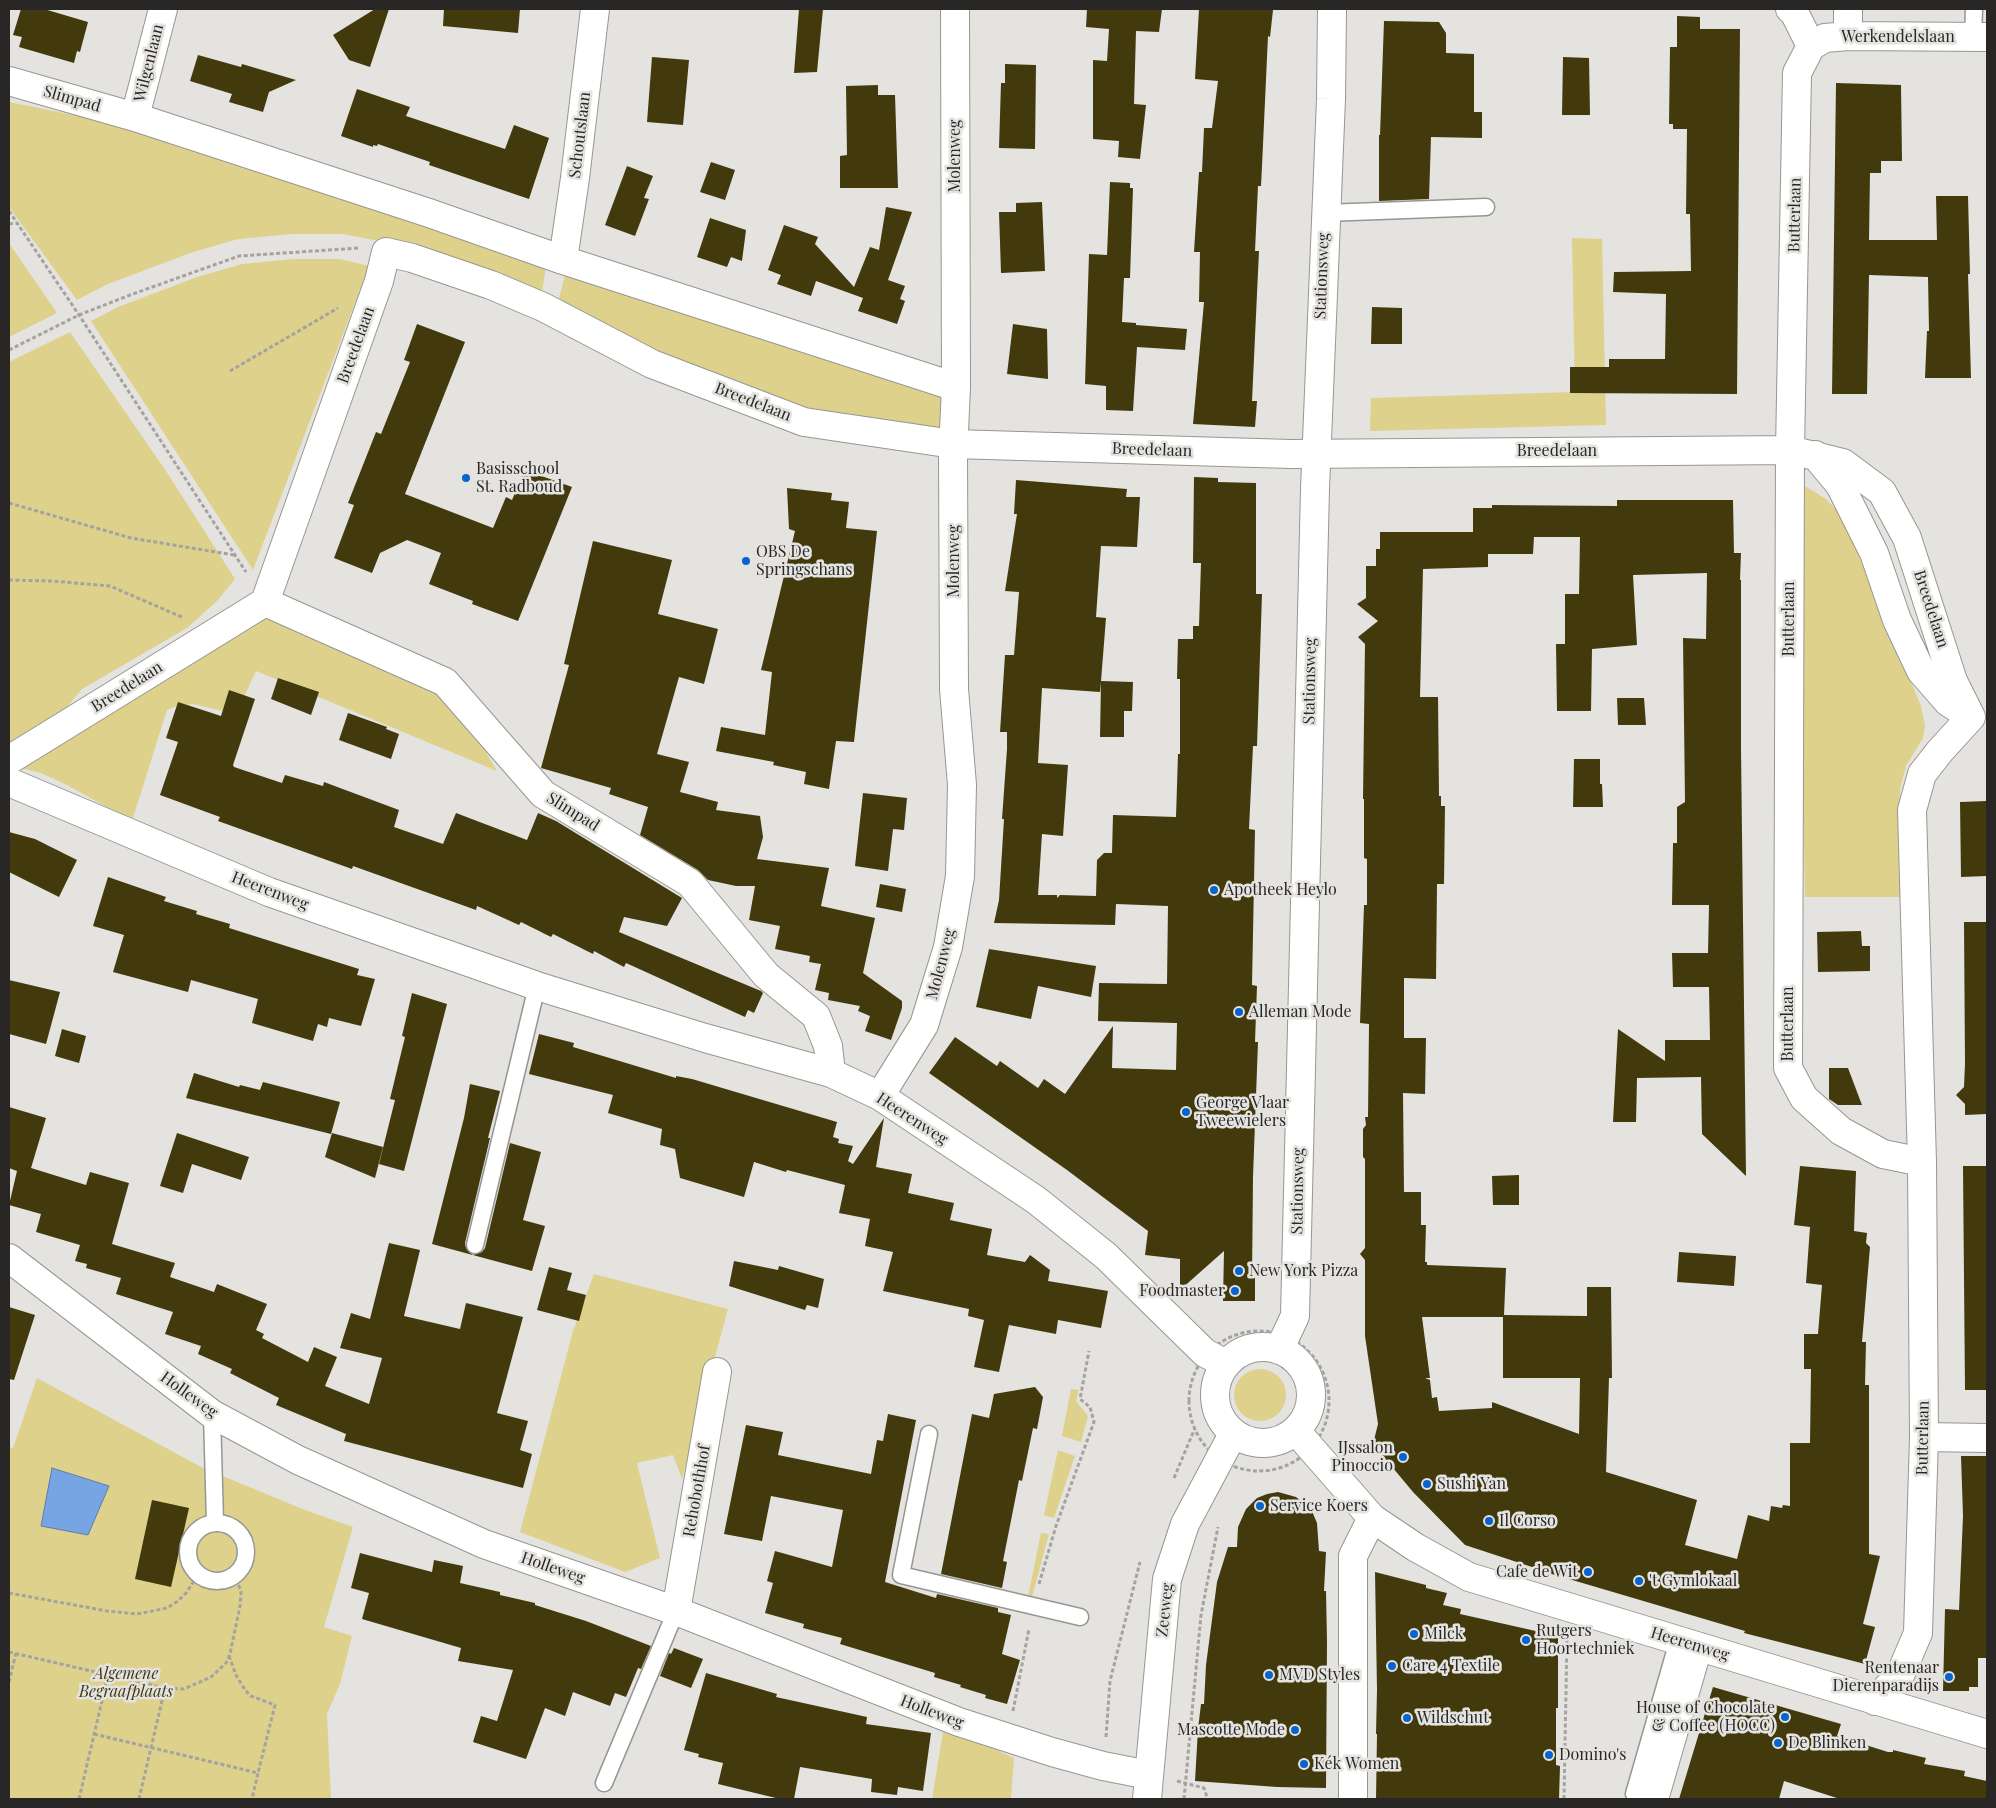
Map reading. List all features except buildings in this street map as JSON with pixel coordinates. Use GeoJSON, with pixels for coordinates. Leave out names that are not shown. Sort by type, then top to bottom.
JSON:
{"type":"FeatureCollection","features":[{"type":"Feature","properties":{"kind":"street","name":"Wilgenlaan"},"geometry":{"type":"LineString","coordinates":[[135,117],[163,9]]}},
{"type":"Feature","properties":{"kind":"street","name":"Schoutslaan"},"geometry":{"type":"LineString","coordinates":[[563,260],[575,178],[595,9]]}},
{"type":"Feature","properties":{"kind":"street","name":"Molenweg"},"geometry":{"type":"LineString","coordinates":[[880,1096],[924,1025],[948,947],[960,876],[962,785],[954,689],[953,444],[956,388],[954,9]]}},
{"type":"Feature","properties":{"kind":"street","name":"Stationsweg"},"geometry":{"type":"LineString","coordinates":[[1283,1342],[1294,1316],[1316,453],[1332,9]]}},
{"type":"Feature","properties":{"kind":"street"},"geometry":{"type":"LineString","coordinates":[[1790,9],[1794,12],[1811,46]]}},
{"type":"Feature","properties":{"kind":"street"},"geometry":{"type":"LineString","coordinates":[[1848,9],[1848,36]]}},
{"type":"Feature","properties":{"kind":"street","name":"Werkendelslaan"},"geometry":{"type":"LineString","coordinates":[[1811,46],[1825,38],[1848,36],[1980,37]]}},
{"type":"Feature","properties":{"kind":"street","name":"Butterlaan"},"geometry":{"type":"LineString","coordinates":[[1811,46],[1797,73],[1803,452],[1788,1068],[1804,1098],[1841,1131],[1883,1154],[1922,1162]]}},
{"type":"Feature","properties":{"kind":"street","name":"Slimpad"},"geometry":{"type":"LineString","coordinates":[[9,81],[135,117]]}},
{"type":"Feature","properties":{"kind":"street"},"geometry":{"type":"LineString","coordinates":[[135,117],[429,213],[563,260],[956,388]]}},
{"type":"Feature","properties":{"kind":"street","name":"Breedelaan"},"geometry":{"type":"LineString","coordinates":[[9,760],[265,602],[379,280],[386,252],[412,258],[491,285],[544,307],[652,364],[804,422],[953,444],[1291,454],[1803,452],[1843,463],[1882,492],[1907,538],[1953,681],[1979,722]]}},
{"type":"Feature","properties":{"kind":"street","name":"Breedelaan"},"geometry":{"type":"LineString","coordinates":[[1803,452],[1840,485],[1874,554],[1897,620],[1921,671],[1948,702],[1979,722]]}},
{"type":"Feature","properties":{"kind":"street","name":"Slimpad"},"geometry":{"type":"LineString","coordinates":[[265,602],[445,682],[510,759],[543,794],[690,883],[766,975],[816,1016],[828,1046],[831,1073]]}},
{"type":"Feature","properties":{"kind":"street","name":"Butterlaan"},"geometry":{"type":"LineString","coordinates":[[1875,1700],[1901,1673],[1918,1633],[1924,1437],[1922,1162],[1912,810],[1922,774],[1940,751],[1979,722]]}},
{"type":"Feature","properties":{"kind":"street","name":"Heerenweg"},"geometry":{"type":"LineString","coordinates":[[9,782],[269,892],[537,986],[705,1038],[831,1073],[880,1096],[1044,1207],[1106,1256],[1215,1359]]}},
{"type":"Feature","properties":{"kind":"street","name":"Holleweg"},"geometry":{"type":"LineString","coordinates":[[9,1258],[212,1414],[298,1460],[484,1544],[676,1611],[950,1719],[1007,1738],[1104,1766],[1148,1787]]}},
{"type":"Feature","properties":{"kind":"street"},"geometry":{"type":"LineString","coordinates":[[1283,1342],[1304,1371],[1310,1386],[1311,1402],[1306,1418],[1303,1440],[1265,1444],[1248,1442],[1233,1434],[1222,1422],[1216,1408],[1214,1392],[1218,1377],[1215,1359],[1283,1342]]}},
{"type":"Feature","properties":{"kind":"street","name":"Rehobothhof"},"geometry":{"type":"LineString","coordinates":[[676,1611],[717,1372]]}},
{"type":"Feature","properties":{"kind":"street","name":"Zeeweg"},"geometry":{"type":"LineString","coordinates":[[1148,1787],[1167,1579],[1185,1524],[1233,1434]]}},
{"type":"Feature","properties":{"kind":"street"},"geometry":{"type":"LineString","coordinates":[[1924,1437],[1987,1438]]}},
{"type":"Feature","properties":{"kind":"street","name":"Heerenweg"},"geometry":{"type":"LineString","coordinates":[[1303,1440],[1372,1518],[1415,1547],[1468,1577],[1987,1734]]}},
{"type":"Feature","properties":{"kind":"street"},"geometry":{"type":"LineString","coordinates":[[1353,1799],[1353,1556],[1372,1518]]}},
{"type":"Feature","properties":{"kind":"street"},"geometry":{"type":"LineString","coordinates":[[1644,1797],[1688,1644]]}},
{"type":"Feature","properties":{"kind":"lane"},"geometry":{"type":"LineString","coordinates":[[1974,9],[1980,37]]}},
{"type":"Feature","properties":{"kind":"lane"},"geometry":{"type":"LineString","coordinates":[[1325,213],[1486,207]]}},
{"type":"Feature","properties":{"kind":"lane"},"geometry":{"type":"LineString","coordinates":[[475,1245],[537,986]]}},
{"type":"Feature","properties":{"kind":"lane"},"geometry":{"type":"LineString","coordinates":[[212,1414],[215,1522]]}},
{"type":"Feature","properties":{"kind":"lane"},"geometry":{"type":"LineString","coordinates":[[929,1434],[901,1575],[1080,1617]]}},
{"type":"Feature","properties":{"kind":"lane"},"geometry":{"type":"LineString","coordinates":[[215,1522],[234,1527],[245,1542],[245,1560],[235,1575],[217,1582],[207,1580],[198,1575],[191,1567],[187,1547],[197,1529],[215,1522]]}},
{"type":"Feature","properties":{"kind":"lane"},"geometry":{"type":"LineString","coordinates":[[604,1783],[676,1611]]}},
{"type":"Feature","properties":{"kind":"path"},"geometry":{"type":"LineString","coordinates":[[9,211],[79,315],[265,602]]}},
{"type":"Feature","properties":{"kind":"path"},"geometry":{"type":"LineString","coordinates":[[9,224],[17,223]]}},
{"type":"Feature","properties":{"kind":"path"},"geometry":{"type":"LineString","coordinates":[[9,350],[79,315],[240,256],[354,247],[386,252]]}},
{"type":"Feature","properties":{"kind":"path"},"geometry":{"type":"LineString","coordinates":[[230,371],[339,307]]}},
{"type":"Feature","properties":{"kind":"path"},"geometry":{"type":"LineString","coordinates":[[9,503],[131,538],[235,555]]}},
{"type":"Feature","properties":{"kind":"path"},"geometry":{"type":"LineString","coordinates":[[9,580],[52,580],[110,586],[216,632]]}},
{"type":"Feature","properties":{"kind":"path"},"geometry":{"type":"LineString","coordinates":[[1195,1428],[1188,1414],[1190,1379],[1215,1359],[1220,1340],[1240,1332],[1268,1330],[1283,1342],[1309,1351],[1318,1363],[1328,1386],[1328,1413],[1321,1434],[1303,1440],[1295,1462],[1277,1469],[1261,1472],[1245,1469],[1241,1477]]}},
{"type":"Feature","properties":{"kind":"path"},"geometry":{"type":"LineString","coordinates":[[1007,1738],[1033,1606],[1056,1526],[1094,1422],[1090,1407],[1080,1399],[1089,1351]]}},
{"type":"Feature","properties":{"kind":"path"},"geometry":{"type":"LineString","coordinates":[[1184,1799],[1201,1615],[1219,1524]]}},
{"type":"Feature","properties":{"kind":"path"},"geometry":{"type":"LineString","coordinates":[[9,1593],[107,1611],[136,1614],[160,1610],[172,1604],[186,1593],[198,1575]]}},
{"type":"Feature","properties":{"kind":"path"},"geometry":{"type":"LineString","coordinates":[[9,1652],[165,1688],[184,1689],[202,1682],[217,1673],[226,1663],[240,1606],[241,1592],[235,1575]]}},
{"type":"Feature","properties":{"kind":"path"},"geometry":{"type":"LineString","coordinates":[[1564,1799],[1567,1607]]}},
{"type":"Feature","properties":{"kind":"path"},"geometry":{"type":"LineString","coordinates":[[9,1682],[16,1653]]}},
{"type":"Feature","properties":{"kind":"path"},"geometry":{"type":"LineString","coordinates":[[229,1655],[236,1675],[245,1690],[251,1696],[275,1704],[252,1799]]}},
{"type":"Feature","properties":{"kind":"path"},"geometry":{"type":"LineString","coordinates":[[79,1799],[108,1675]]}},
{"type":"Feature","properties":{"kind":"path"},"geometry":{"type":"LineString","coordinates":[[139,1799],[165,1688]]}},
{"type":"Feature","properties":{"kind":"path"},"geometry":{"type":"LineString","coordinates":[[94,1734],[258,1773]]}},
{"type":"Feature","properties":{"kind":"path"},"geometry":{"type":"LineString","coordinates":[[1185,1782],[1204,1788],[1207,1797]]}},
{"type":"Feature","properties":{"kind":"green space"},"geometry":{"type":"Polygon","coordinates":[[[9,102],[133,127],[425,221],[546,267],[541,298],[384,242],[343,234],[292,234],[238,239],[190,253],[108,284],[77,300],[9,207],[9,102]]]}},
{"type":"Feature","properties":{"kind":"green space"},"geometry":{"type":"Polygon","coordinates":[[[1572,238],[1602,239],[1606,425],[1370,431],[1371,398],[1575,392],[1572,238]]]}},
{"type":"Feature","properties":{"kind":"green space"},"geometry":{"type":"Polygon","coordinates":[[[9,243],[57,313],[9,337],[9,243]]]}},
{"type":"Feature","properties":{"kind":"green space"},"geometry":{"type":"Polygon","coordinates":[[[293,259],[340,259],[369,266],[253,570],[91,321],[118,307],[197,277],[242,264],[293,259]]]}},
{"type":"Feature","properties":{"kind":"green space"},"geometry":{"type":"Polygon","coordinates":[[[566,270],[948,398],[940,429],[805,414],[647,352],[559,299],[566,270]]]}},
{"type":"Feature","properties":{"kind":"green space"},"geometry":{"type":"Polygon","coordinates":[[[70,332],[166,471],[235,579],[217,601],[187,628],[82,689],[60,715],[9,749],[9,362],[70,332]]]}},
{"type":"Feature","properties":{"kind":"green space"},"geometry":{"type":"Polygon","coordinates":[[[1797,481],[1826,499],[1842,516],[1921,706],[1925,725],[1923,738],[1906,766],[1900,789],[1900,897],[1805,897],[1797,481]]]}},
{"type":"Feature","properties":{"kind":"green space"},"geometry":{"type":"Polygon","coordinates":[[[270,612],[422,682],[443,698],[471,727],[497,771],[256,671],[236,714],[193,704],[177,706],[167,710],[133,818],[112,810],[41,773],[16,767],[270,612]]]}},
{"type":"Feature","properties":{"kind":"green space"},"geometry":{"type":"Polygon","coordinates":[[[594,1274],[728,1309],[682,1479],[673,1455],[637,1463],[660,1558],[625,1572],[520,1532],[573,1331],[594,1274]]]}},
{"type":"Feature","properties":{"kind":"green space"},"geometry":{"type":"Polygon","coordinates":[[[1260,1369],[1274,1373],[1282,1381],[1286,1395],[1282,1409],[1274,1417],[1260,1421],[1246,1417],[1238,1409],[1234,1395],[1238,1381],[1246,1373],[1260,1369]]]}},
{"type":"Feature","properties":{"kind":"green space","name":"Algemene Begraafplaats"},"geometry":{"type":"Polygon","coordinates":[[[37,1378],[203,1468],[305,1510],[353,1527],[324,1627],[352,1636],[340,1684],[327,1714],[331,1799],[9,1799],[9,1447],[13,1448],[37,1378]]]}},
{"type":"Feature","properties":{"kind":"green space"},"geometry":{"type":"Polygon","coordinates":[[[1071,1389],[1079,1390],[1076,1401],[1088,1416],[1081,1442],[1062,1436],[1071,1389]]]}},
{"type":"Feature","properties":{"kind":"green space"},"geometry":{"type":"Polygon","coordinates":[[[1058,1450],[1075,1456],[1054,1518],[1044,1515],[1058,1450]]]}},
{"type":"Feature","properties":{"kind":"green space"},"geometry":{"type":"Polygon","coordinates":[[[1041,1533],[1049,1534],[1032,1597],[1028,1597],[1041,1533]]]}},
{"type":"Feature","properties":{"kind":"green space"},"geometry":{"type":"Polygon","coordinates":[[[944,1726],[1014,1758],[1011,1799],[932,1799],[944,1726]]]}},
{"type":"Feature","properties":{"kind":"water"},"geometry":{"type":"Polygon","coordinates":[[[52,1468],[109,1486],[88,1535],[41,1526],[52,1468]]]}},
{"type":"Feature","properties":{"kind":"place","name":"Basisschool St. Radboud"},"geometry":{"type":"Point","coordinates":[466,478]}},
{"type":"Feature","properties":{"kind":"place","name":"OBS De Springschans"},"geometry":{"type":"Point","coordinates":[746,561]}},
{"type":"Feature","properties":{"kind":"place","name":"Apotheek Heylo"},"geometry":{"type":"Point","coordinates":[1214,890]}},
{"type":"Feature","properties":{"kind":"place","name":"Alleman Mode"},"geometry":{"type":"Point","coordinates":[1239,1012]}},
{"type":"Feature","properties":{"kind":"place","name":"George Vlaar Tweewielers"},"geometry":{"type":"Point","coordinates":[1186,1112]}},
{"type":"Feature","properties":{"kind":"place","name":"New York Pizza"},"geometry":{"type":"Point","coordinates":[1239,1271]}},
{"type":"Feature","properties":{"kind":"place","name":"Foodmaster"},"geometry":{"type":"Point","coordinates":[1235,1291]}},
{"type":"Feature","properties":{"kind":"place","name":"IJssalon Pinoccio"},"geometry":{"type":"Point","coordinates":[1403,1457]}},
{"type":"Feature","properties":{"kind":"place","name":"Sushi Yan"},"geometry":{"type":"Point","coordinates":[1427,1484]}},
{"type":"Feature","properties":{"kind":"place","name":"Service Koers"},"geometry":{"type":"Point","coordinates":[1260,1506]}},
{"type":"Feature","properties":{"kind":"place","name":"Il Corso"},"geometry":{"type":"Point","coordinates":[1489,1521]}},
{"type":"Feature","properties":{"kind":"place","name":"Cafe de Wit"},"geometry":{"type":"Point","coordinates":[1588,1572]}},
{"type":"Feature","properties":{"kind":"place","name":"'t Gymlokaal"},"geometry":{"type":"Point","coordinates":[1639,1581]}},
{"type":"Feature","properties":{"kind":"place","name":"Milck"},"geometry":{"type":"Point","coordinates":[1414,1634]}},
{"type":"Feature","properties":{"kind":"place","name":"Rutgers Hoortechniek"},"geometry":{"type":"Point","coordinates":[1526,1640]}},
{"type":"Feature","properties":{"kind":"place","name":"Care 4 Textile"},"geometry":{"type":"Point","coordinates":[1392,1666]}},
{"type":"Feature","properties":{"kind":"place","name":"MVD Styles"},"geometry":{"type":"Point","coordinates":[1269,1675]}},
{"type":"Feature","properties":{"kind":"place","name":"Rentenaar Dierenparadijs"},"geometry":{"type":"Point","coordinates":[1949,1677]}},
{"type":"Feature","properties":{"kind":"place","name":"House of Chocolate & Coffee (HOCC)"},"geometry":{"type":"Point","coordinates":[1785,1717]}},
{"type":"Feature","properties":{"kind":"place","name":"Wildschut"},"geometry":{"type":"Point","coordinates":[1407,1718]}},
{"type":"Feature","properties":{"kind":"place","name":"Mascotte Mode"},"geometry":{"type":"Point","coordinates":[1295,1730]}},
{"type":"Feature","properties":{"kind":"place","name":"De Blinken"},"geometry":{"type":"Point","coordinates":[1778,1743]}},
{"type":"Feature","properties":{"kind":"place","name":"Domino's"},"geometry":{"type":"Point","coordinates":[1549,1755]}},
{"type":"Feature","properties":{"kind":"place","name":"Kék Women"},"geometry":{"type":"Point","coordinates":[1304,1764]}}]}
